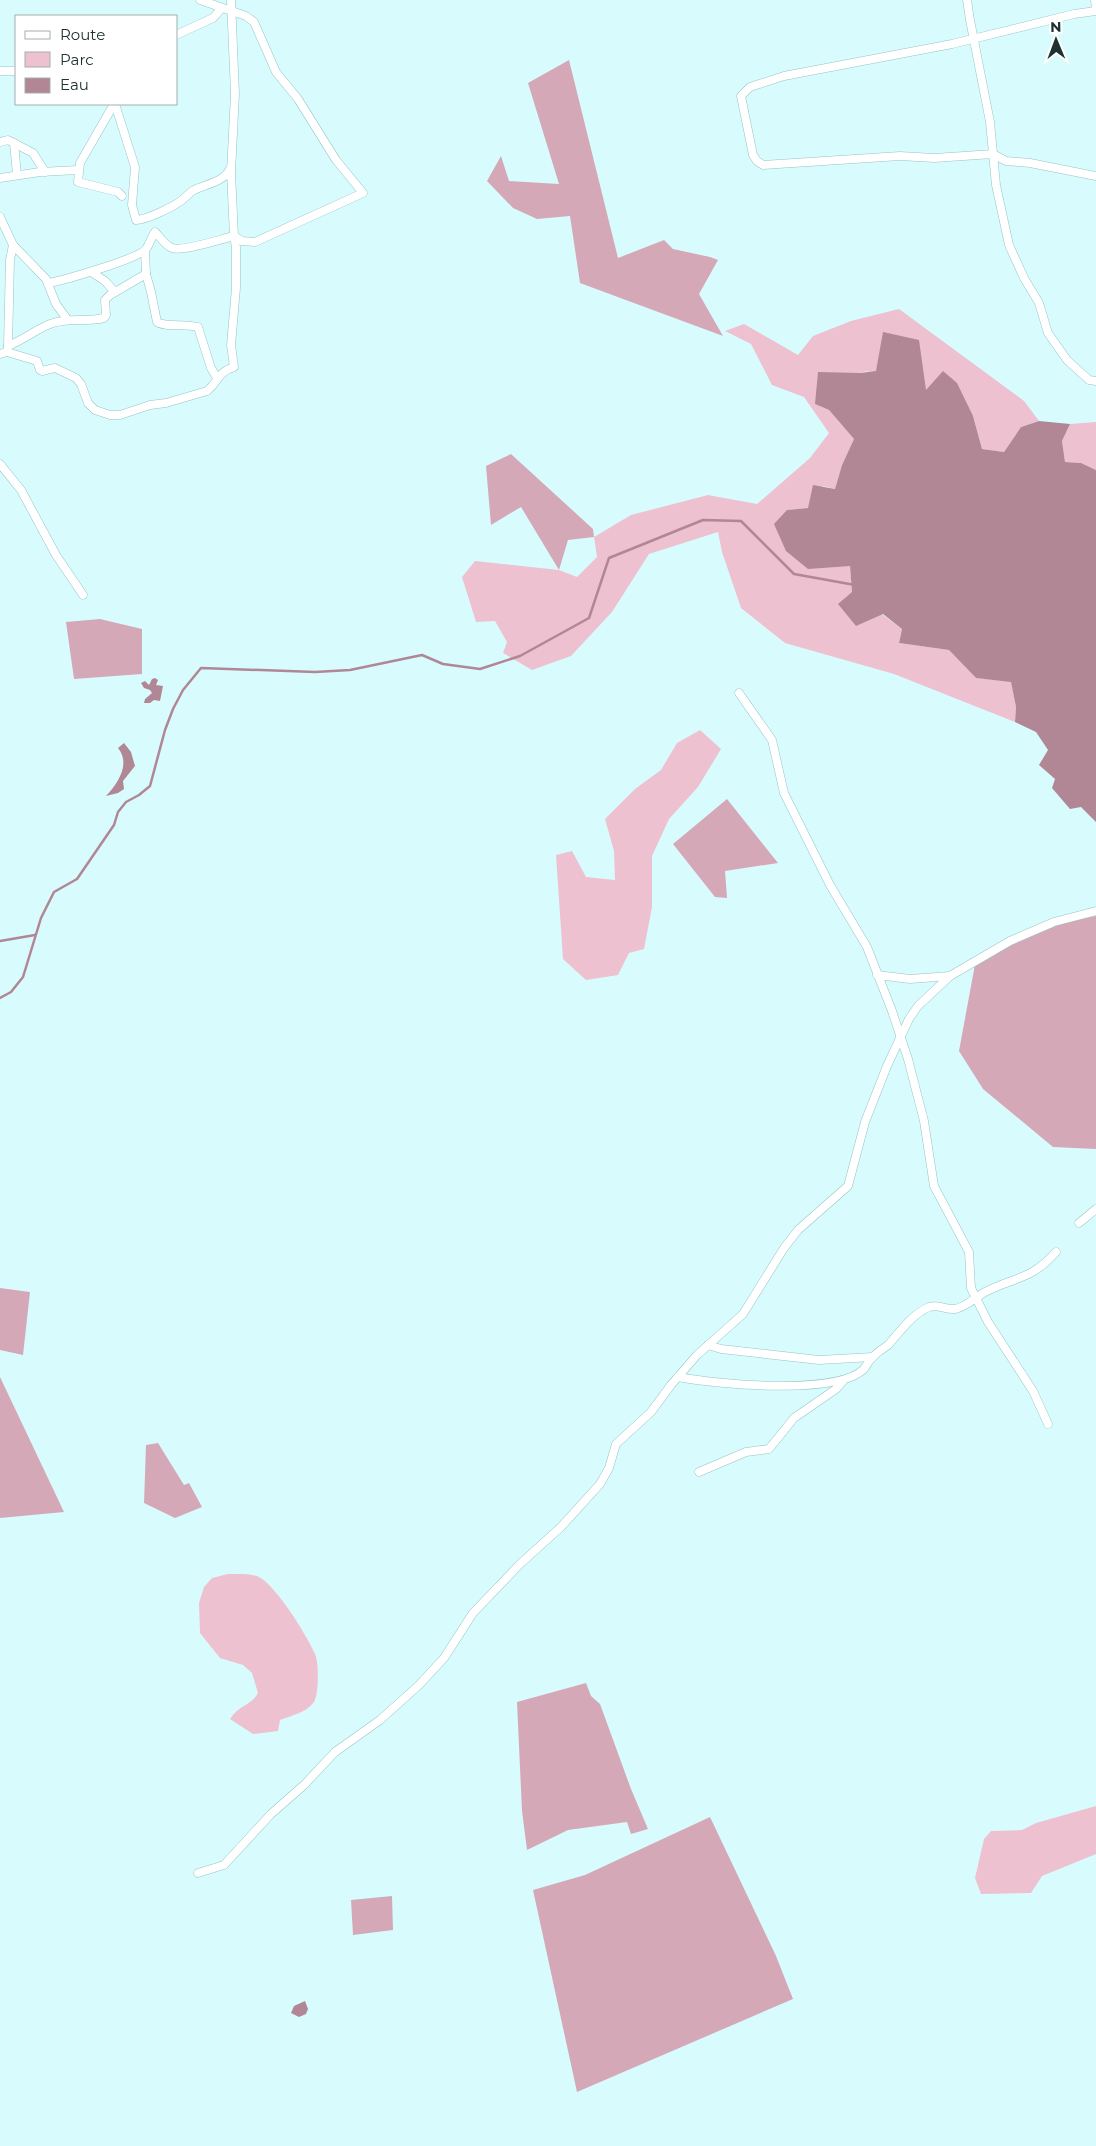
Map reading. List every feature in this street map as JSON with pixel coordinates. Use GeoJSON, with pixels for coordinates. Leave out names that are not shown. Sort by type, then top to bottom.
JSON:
{"type":"FeatureCollection","features":[{"type":"Feature","properties":{"kind":"street"},"geometry":{"type":"LineString","coordinates":[[200,0],[246,16],[254,22],[276,72],[298,99],[340,166],[363,193],[255,242],[242,242],[234,236]]}},
{"type":"Feature","properties":{"kind":"street"},"geometry":{"type":"LineString","coordinates":[[115,105],[135,167],[132,205],[136,220],[148,217],[176,204],[192,191],[228,174],[234,136],[235,94],[231,0]]}},
{"type":"Feature","properties":{"kind":"street"},"geometry":{"type":"LineString","coordinates":[[968,0],[990,122],[996,184],[1009,245],[1024,278],[1039,303],[1048,333],[1067,360],[1088,380],[1096,381]]}},
{"type":"Feature","properties":{"kind":"street"},"geometry":{"type":"LineString","coordinates":[[1095,0],[1096,10],[974,39],[784,76],[750,87],[741,96],[754,155],[757,161],[763,165],[900,156],[934,158],[993,154],[1006,161],[1030,163],[1096,176]]}},
{"type":"Feature","properties":{"kind":"street"},"geometry":{"type":"LineString","coordinates":[[178,34],[212,18],[221,8]]}},
{"type":"Feature","properties":{"kind":"street"},"geometry":{"type":"LineString","coordinates":[[0,71],[15,71]]}},
{"type":"Feature","properties":{"kind":"street"},"geometry":{"type":"LineString","coordinates":[[114,105],[92,140],[78,170],[78,182],[118,192],[122,196]]}},
{"type":"Feature","properties":{"kind":"street"},"geometry":{"type":"LineString","coordinates":[[0,142],[8,140],[33,153],[46,172]]}},
{"type":"Feature","properties":{"kind":"street"},"geometry":{"type":"LineString","coordinates":[[14,143],[17,175]]}},
{"type":"Feature","properties":{"kind":"street"},"geometry":{"type":"LineString","coordinates":[[5,351],[37,360],[42,371],[56,368],[76,378],[81,384],[88,403],[95,410],[110,415],[120,415],[150,405],[166,403],[207,391],[211,388],[222,372],[234,366],[231,345],[236,288],[236,247],[230,167]]}},
{"type":"Feature","properties":{"kind":"street"},"geometry":{"type":"LineString","coordinates":[[0,178],[78,170]]}},
{"type":"Feature","properties":{"kind":"street"},"geometry":{"type":"LineString","coordinates":[[0,217],[13,245],[49,283],[56,304],[67,319]]}},
{"type":"Feature","properties":{"kind":"street"},"geometry":{"type":"LineString","coordinates":[[217,378],[211,368],[198,327],[187,324],[162,325],[157,322],[146,274],[145,250],[155,232],[170,248],[174,249],[201,245],[234,236]]}},
{"type":"Feature","properties":{"kind":"street"},"geometry":{"type":"LineString","coordinates":[[5,351],[10,260],[13,245]]}},
{"type":"Feature","properties":{"kind":"street"},"geometry":{"type":"LineString","coordinates":[[49,283],[91,272],[145,250]]}},
{"type":"Feature","properties":{"kind":"street"},"geometry":{"type":"LineString","coordinates":[[91,272],[106,281],[116,292]]}},
{"type":"Feature","properties":{"kind":"street"},"geometry":{"type":"LineString","coordinates":[[5,351],[50,324],[67,319],[104,318],[106,314],[105,300],[146,274]]}},
{"type":"Feature","properties":{"kind":"street"},"geometry":{"type":"LineString","coordinates":[[0,464],[21,490],[56,555],[82,595]]}},
{"type":"Feature","properties":{"kind":"street"},"geometry":{"type":"LineString","coordinates":[[739,693],[772,740],[784,793],[830,885],[867,947],[901,1037],[921,1108],[932,1182],[969,1252],[971,1288],[988,1322],[1033,1391],[1048,1424]]}},
{"type":"Feature","properties":{"kind":"street"},"geometry":{"type":"LineString","coordinates":[[198,1873],[224,1865],[271,1814],[304,1785],[335,1752],[380,1720],[426,1678],[444,1658],[473,1613],[520,1564],[561,1527],[600,1484],[609,1468],[616,1444],[651,1412],[678,1377],[708,1346],[743,1314],[784,1248],[798,1230],[848,1186],[865,1122],[901,1037],[918,1006],[950,976],[990,951],[1054,922],[1096,911]]}},
{"type":"Feature","properties":{"kind":"street"},"geometry":{"type":"LineString","coordinates":[[877,975],[910,979],[950,976]]}},
{"type":"Feature","properties":{"kind":"street"},"geometry":{"type":"LineString","coordinates":[[1079,1223],[1096,1209]]}},
{"type":"Feature","properties":{"kind":"street"},"geometry":{"type":"LineString","coordinates":[[699,1472],[746,1452],[768,1449],[794,1418],[836,1389],[843,1381],[864,1369],[902,1327],[927,1308],[933,1306],[957,1309],[997,1287],[1030,1275],[1045,1264],[1056,1252]]}},
{"type":"Feature","properties":{"kind":"street"},"geometry":{"type":"LineString","coordinates":[[708,1346],[819,1360],[873,1357]]}},
{"type":"Feature","properties":{"kind":"street"},"geometry":{"type":"LineString","coordinates":[[678,1377],[712,1382],[769,1385],[821,1384],[843,1381]]}},
{"type":"Feature","properties":{"kind":"green space"},"geometry":{"type":"Polygon","coordinates":[[[899,309],[1024,401],[1039,421],[1021,427],[1004,452],[982,449],[973,416],[933,394],[900,379],[870,371],[859,373],[815,404],[829,410],[854,439],[842,465],[835,489],[823,486],[808,508],[787,510],[850,566],[852,592],[902,629],[899,643],[949,650],[976,678],[1011,681],[1016,707],[1015,722],[894,674],[785,643],[741,608],[722,552],[718,532],[649,554],[612,612],[571,656],[532,670],[503,653],[507,642],[495,621],[476,622],[462,577],[475,561],[559,570],[577,577],[597,557],[594,537],[631,515],[708,495],[757,504],[810,458],[829,433],[804,397],[772,385],[751,344],[725,331],[744,324],[798,355],[813,336],[851,321],[899,309]]]}},
{"type":"Feature","properties":{"kind":"green space"},"geometry":{"type":"Polygon","coordinates":[[[1096,422],[1096,470],[1081,463],[1065,462],[1062,441],[1070,424],[1096,422]]]}},
{"type":"Feature","properties":{"kind":"green space"},"geometry":{"type":"Polygon","coordinates":[[[700,730],[721,749],[698,787],[669,819],[652,856],[652,907],[644,949],[629,953],[618,975],[586,980],[563,959],[556,855],[572,851],[586,877],[615,880],[614,851],[605,819],[635,789],[661,770],[677,743],[700,730]]]}},
{"type":"Feature","properties":{"kind":"green space"},"geometry":{"type":"Polygon","coordinates":[[[228,1574],[252,1575],[266,1582],[282,1600],[315,1654],[318,1671],[316,1698],[311,1706],[303,1711],[280,1720],[278,1731],[253,1734],[230,1719],[258,1693],[252,1673],[243,1665],[220,1658],[200,1633],[199,1603],[204,1587],[212,1578],[228,1574]]]}},
{"type":"Feature","properties":{"kind":"green space"},"geometry":{"type":"Polygon","coordinates":[[[1096,1806],[1096,1854],[1042,1876],[1031,1893],[981,1894],[975,1878],[984,1839],[991,1831],[1022,1830],[1036,1823],[1096,1806]]]}},
{"type":"Feature","properties":{"kind":"shaded area"},"geometry":{"type":"Polygon","coordinates":[[[569,60],[618,258],[664,240],[673,249],[718,260],[699,294],[723,336],[580,283],[570,216],[537,219],[513,208],[487,181],[501,156],[509,181],[559,184],[528,83],[569,60]]]}},
{"type":"Feature","properties":{"kind":"shaded area"},"geometry":{"type":"Polygon","coordinates":[[[511,454],[593,529],[594,537],[568,540],[559,570],[521,507],[491,525],[486,466],[511,454]]]}},
{"type":"Feature","properties":{"kind":"shaded area"},"geometry":{"type":"Polygon","coordinates":[[[100,619],[142,629],[142,674],[74,679],[66,622],[100,619]]]}},
{"type":"Feature","properties":{"kind":"shaded area"},"geometry":{"type":"Polygon","coordinates":[[[727,799],[778,863],[725,871],[727,898],[715,897],[673,844],[727,799]]]}},
{"type":"Feature","properties":{"kind":"shaded area"},"geometry":{"type":"Polygon","coordinates":[[[1096,916],[1096,1149],[1053,1147],[983,1089],[959,1051],[976,959],[1054,922],[1096,916]]]}},
{"type":"Feature","properties":{"kind":"shaded area"},"geometry":{"type":"Polygon","coordinates":[[[0,1288],[30,1292],[23,1355],[0,1350],[0,1288]]]}},
{"type":"Feature","properties":{"kind":"shaded area"},"geometry":{"type":"Polygon","coordinates":[[[0,1377],[64,1512],[0,1518],[0,1377]]]}},
{"type":"Feature","properties":{"kind":"shaded area"},"geometry":{"type":"Polygon","coordinates":[[[158,1443],[184,1485],[189,1483],[202,1507],[175,1518],[144,1503],[146,1445],[158,1443]]]}},
{"type":"Feature","properties":{"kind":"shaded area"},"geometry":{"type":"Polygon","coordinates":[[[586,1683],[591,1696],[600,1704],[631,1789],[648,1829],[631,1834],[627,1822],[568,1830],[527,1850],[522,1811],[517,1702],[586,1683]]]}},
{"type":"Feature","properties":{"kind":"shaded area"},"geometry":{"type":"Polygon","coordinates":[[[710,1817],[776,1956],[793,1999],[577,2092],[533,1890],[585,1875],[710,1817]]]}},
{"type":"Feature","properties":{"kind":"shaded area"},"geometry":{"type":"Polygon","coordinates":[[[392,1896],[393,1930],[353,1935],[351,1900],[392,1896]]]}},
{"type":"Feature","properties":{"kind":"water"},"geometry":{"type":"Polygon","coordinates":[[[883,332],[919,340],[926,390],[943,371],[957,383],[973,416],[982,449],[1004,452],[1021,427],[1039,421],[1070,424],[1062,441],[1065,462],[1081,463],[1096,470],[1096,822],[1081,807],[1070,809],[1052,788],[1055,779],[1039,765],[1048,750],[1036,732],[1015,722],[1016,707],[1011,682],[976,678],[949,650],[899,643],[902,629],[883,614],[856,626],[838,604],[852,592],[850,566],[808,569],[786,551],[774,524],[787,510],[808,508],[813,485],[835,489],[842,465],[854,439],[829,410],[815,404],[818,372],[860,373],[876,371],[883,332]]]}},
{"type":"Feature","properties":{"kind":"water"},"geometry":{"type":"Polygon","coordinates":[[[152,679],[158,680],[156,685],[163,686],[160,701],[154,700],[150,703],[144,703],[145,699],[152,693],[144,688],[141,683],[145,681],[149,685],[152,679]]]}},
{"type":"Feature","properties":{"kind":"water"},"geometry":{"type":"Polygon","coordinates":[[[124,743],[131,752],[135,766],[123,781],[124,789],[118,793],[106,796],[115,785],[121,773],[123,760],[118,748],[124,743]]]}},
{"type":"Feature","properties":{"kind":"water"},"geometry":{"type":"Polygon","coordinates":[[[305,2001],[308,2009],[306,2014],[299,2017],[291,2013],[294,2006],[305,2001]]]}},
{"type":"Feature","properties":{"kind":"waterway"},"geometry":{"type":"LineString","coordinates":[[0,998],[11,992],[23,977],[41,918],[54,892],[77,879],[114,825],[118,812],[126,802],[150,786],[165,730],[173,709],[183,690],[201,668],[315,672],[350,670],[422,655],[443,664],[480,669],[520,656],[589,618],[609,558],[703,520],[741,521],[794,574],[855,585]]}},
{"type":"Feature","properties":{"kind":"waterway"},"geometry":{"type":"LineString","coordinates":[[0,941],[35,935]]}}]}
